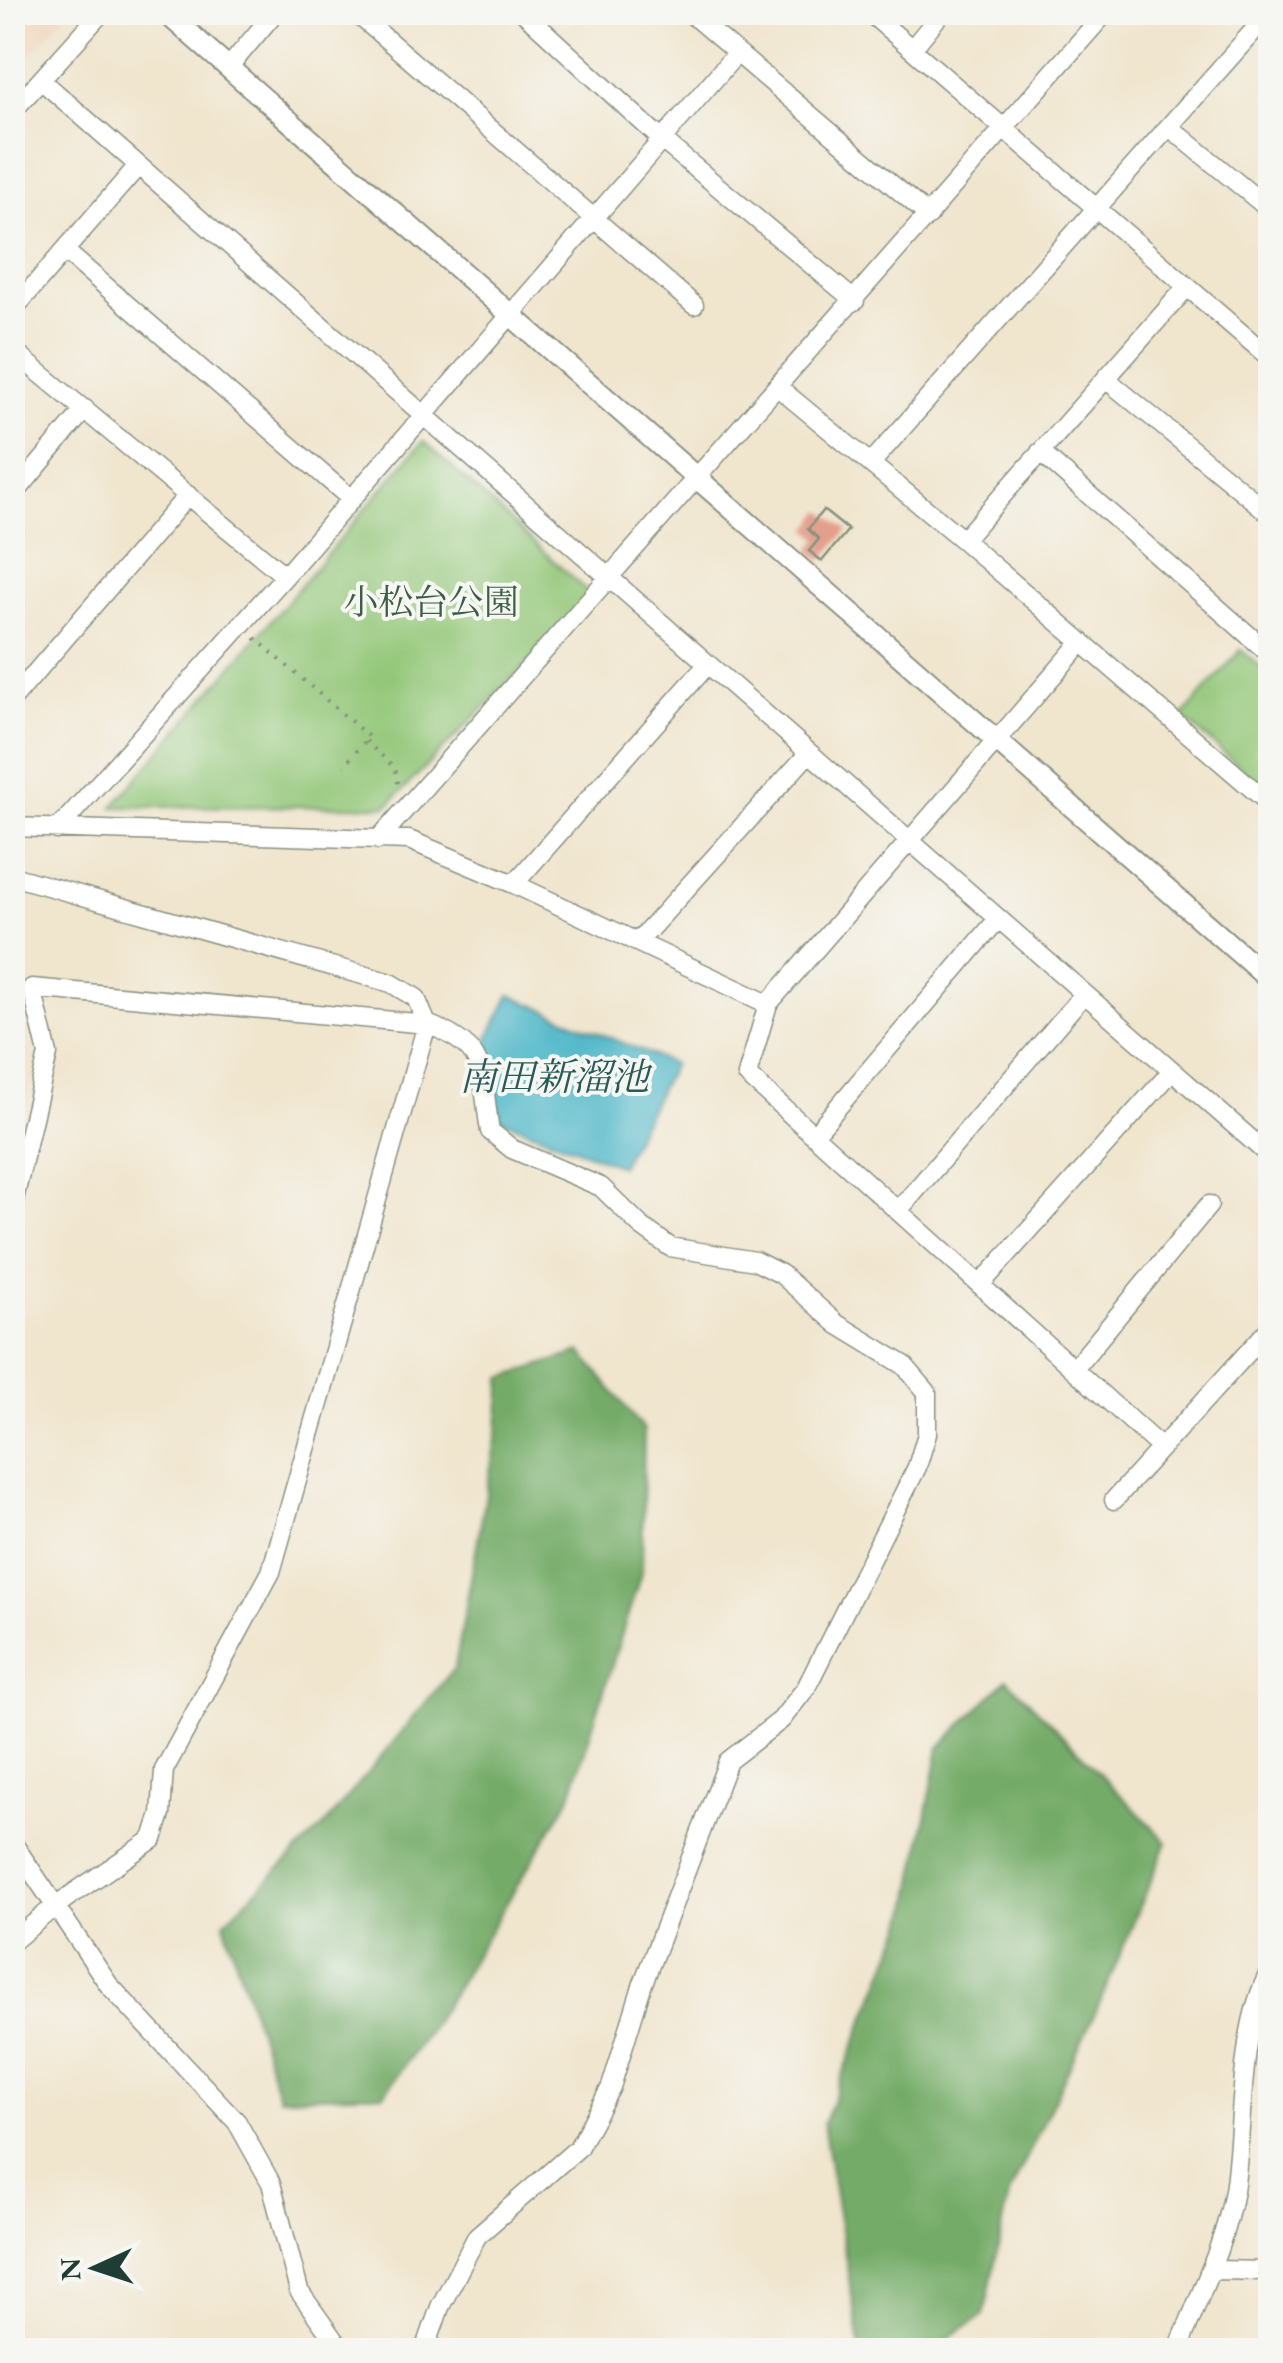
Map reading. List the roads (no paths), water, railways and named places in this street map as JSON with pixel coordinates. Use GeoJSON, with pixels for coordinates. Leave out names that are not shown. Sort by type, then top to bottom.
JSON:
{"type":"FeatureCollection","features":[{"type":"Feature","properties":{"kind":"street"},"geometry":{"type":"LineString","coordinates":[[12,112],[102,12]]}},
{"type":"Feature","properties":{"kind":"street"},"geometry":{"type":"LineString","coordinates":[[165,12],[1270,980]]}},
{"type":"Feature","properties":{"kind":"street"},"geometry":{"type":"LineString","coordinates":[[229,67],[275,12]]}},
{"type":"Feature","properties":{"kind":"street"},"geometry":{"type":"LineString","coordinates":[[354,12],[694,305]]}},
{"type":"Feature","properties":{"kind":"street"},"geometry":{"type":"LineString","coordinates":[[524,12],[662,140],[855,300]]}},
{"type":"Feature","properties":{"kind":"street"},"geometry":{"type":"LineString","coordinates":[[689,12],[929,216]]}},
{"type":"Feature","properties":{"kind":"street"},"geometry":{"type":"LineString","coordinates":[[868,12],[1095,212],[1270,358]]}},
{"type":"Feature","properties":{"kind":"street"},"geometry":{"type":"LineString","coordinates":[[912,49],[942,12]]}},
{"type":"Feature","properties":{"kind":"street"},"geometry":{"type":"LineString","coordinates":[[378,840],[1106,12]]}},
{"type":"Feature","properties":{"kind":"street"},"geometry":{"type":"LineString","coordinates":[[872,462],[1172,129],[1264,20],[1264,12]]}},
{"type":"Feature","properties":{"kind":"street"},"geometry":{"type":"LineString","coordinates":[[57,830],[285,576],[423,411],[736,54]]}},
{"type":"Feature","properties":{"kind":"street"},"geometry":{"type":"LineString","coordinates":[[41,80],[1264,1150],[1270,1142]]}},
{"type":"Feature","properties":{"kind":"street"},"geometry":{"type":"LineString","coordinates":[[1172,129],[1270,210]]}},
{"type":"Feature","properties":{"kind":"street"},"geometry":{"type":"LineString","coordinates":[[12,311],[138,167]]}},
{"type":"Feature","properties":{"kind":"street"},"geometry":{"type":"LineString","coordinates":[[65,251],[350,498]]}},
{"type":"Feature","properties":{"kind":"street"},"geometry":{"type":"LineString","coordinates":[[964,540],[1186,288]]}},
{"type":"Feature","properties":{"kind":"street"},"geometry":{"type":"LineString","coordinates":[[12,350],[285,576]]}},
{"type":"Feature","properties":{"kind":"street"},"geometry":{"type":"LineString","coordinates":[[1106,379],[1270,514]]}},
{"type":"Feature","properties":{"kind":"street"},"geometry":{"type":"LineString","coordinates":[[779,388],[872,462],[1270,804]]}},
{"type":"Feature","properties":{"kind":"street"},"geometry":{"type":"LineString","coordinates":[[12,497],[84,409]]}},
{"type":"Feature","properties":{"kind":"street"},"geometry":{"type":"LineString","coordinates":[[1040,452],[1270,654]]}},
{"type":"Feature","properties":{"kind":"street"},"geometry":{"type":"LineString","coordinates":[[12,700],[188,495]]}},
{"type":"Feature","properties":{"kind":"street"},"geometry":{"type":"LineString","coordinates":[[1082,642],[768,1004],[747,1075],[1160,1446]]}},
{"type":"Feature","properties":{"kind":"street"},"geometry":{"type":"LineString","coordinates":[[514,884],[707,665]]}},
{"type":"Feature","properties":{"kind":"street"},"geometry":{"type":"LineString","coordinates":[[638,942],[808,754]]}},
{"type":"Feature","properties":{"kind":"street"},"geometry":{"type":"LineString","coordinates":[[12,827],[409,840],[514,884],[768,1004]]}},
{"type":"Feature","properties":{"kind":"street"},"geometry":{"type":"LineString","coordinates":[[12,876],[391,983],[416,998],[426,1024],[271,1572],[164,1770],[161,1814],[153,1839],[55,1906],[12,1942]]}},
{"type":"Feature","properties":{"kind":"street"},"geometry":{"type":"LineString","coordinates":[[814,1135],[998,919]]}},
{"type":"Feature","properties":{"kind":"street"},"geometry":{"type":"LineString","coordinates":[[12,1208],[48,1054],[32,988],[426,1024],[462,1038],[477,1058],[490,1131],[512,1149],[602,1186],[640,1226],[670,1247],[755,1261],[781,1274],[837,1324],[904,1364],[927,1392],[927,1434],[918,1467],[806,1688],[782,1720],[728,1761],[642,1986],[611,2087],[578,2148],[477,2236],[440,2307],[425,2350]]}},
{"type":"Feature","properties":{"kind":"street"},"geometry":{"type":"LineString","coordinates":[[898,1211],[1084,994]]}},
{"type":"Feature","properties":{"kind":"street"},"geometry":{"type":"LineString","coordinates":[[980,1285],[1172,1070]]}},
{"type":"Feature","properties":{"kind":"street"},"geometry":{"type":"LineString","coordinates":[[1074,1369],[1209,1205]]}},
{"type":"Feature","properties":{"kind":"street"},"geometry":{"type":"LineString","coordinates":[[1114,1500],[1270,1328]]}},
{"type":"Feature","properties":{"kind":"street"},"geometry":{"type":"LineString","coordinates":[[12,1842],[109,1985],[237,2122],[271,2184],[300,2291],[341,2350]]}},
{"type":"Feature","properties":{"kind":"street"},"geometry":{"type":"LineString","coordinates":[[1178,2350],[1212,2270],[1233,2192],[1255,2017],[1270,1971]]}},
{"type":"Feature","properties":{"kind":"street"},"geometry":{"type":"LineString","coordinates":[[1212,2270],[1270,2270]]}},
{"type":"Feature","properties":{"kind":"water","name":"南田新溜池"},"geometry":{"type":"Polygon","coordinates":[[[510,995],[673,1064],[620,1166],[495,1117],[488,1038],[510,995]]]}},
{"type":"Feature","properties":{"kind":"park label","name":"小松台公園"},"geometry":{"type":"Point","coordinates":[431,602]}}]}
